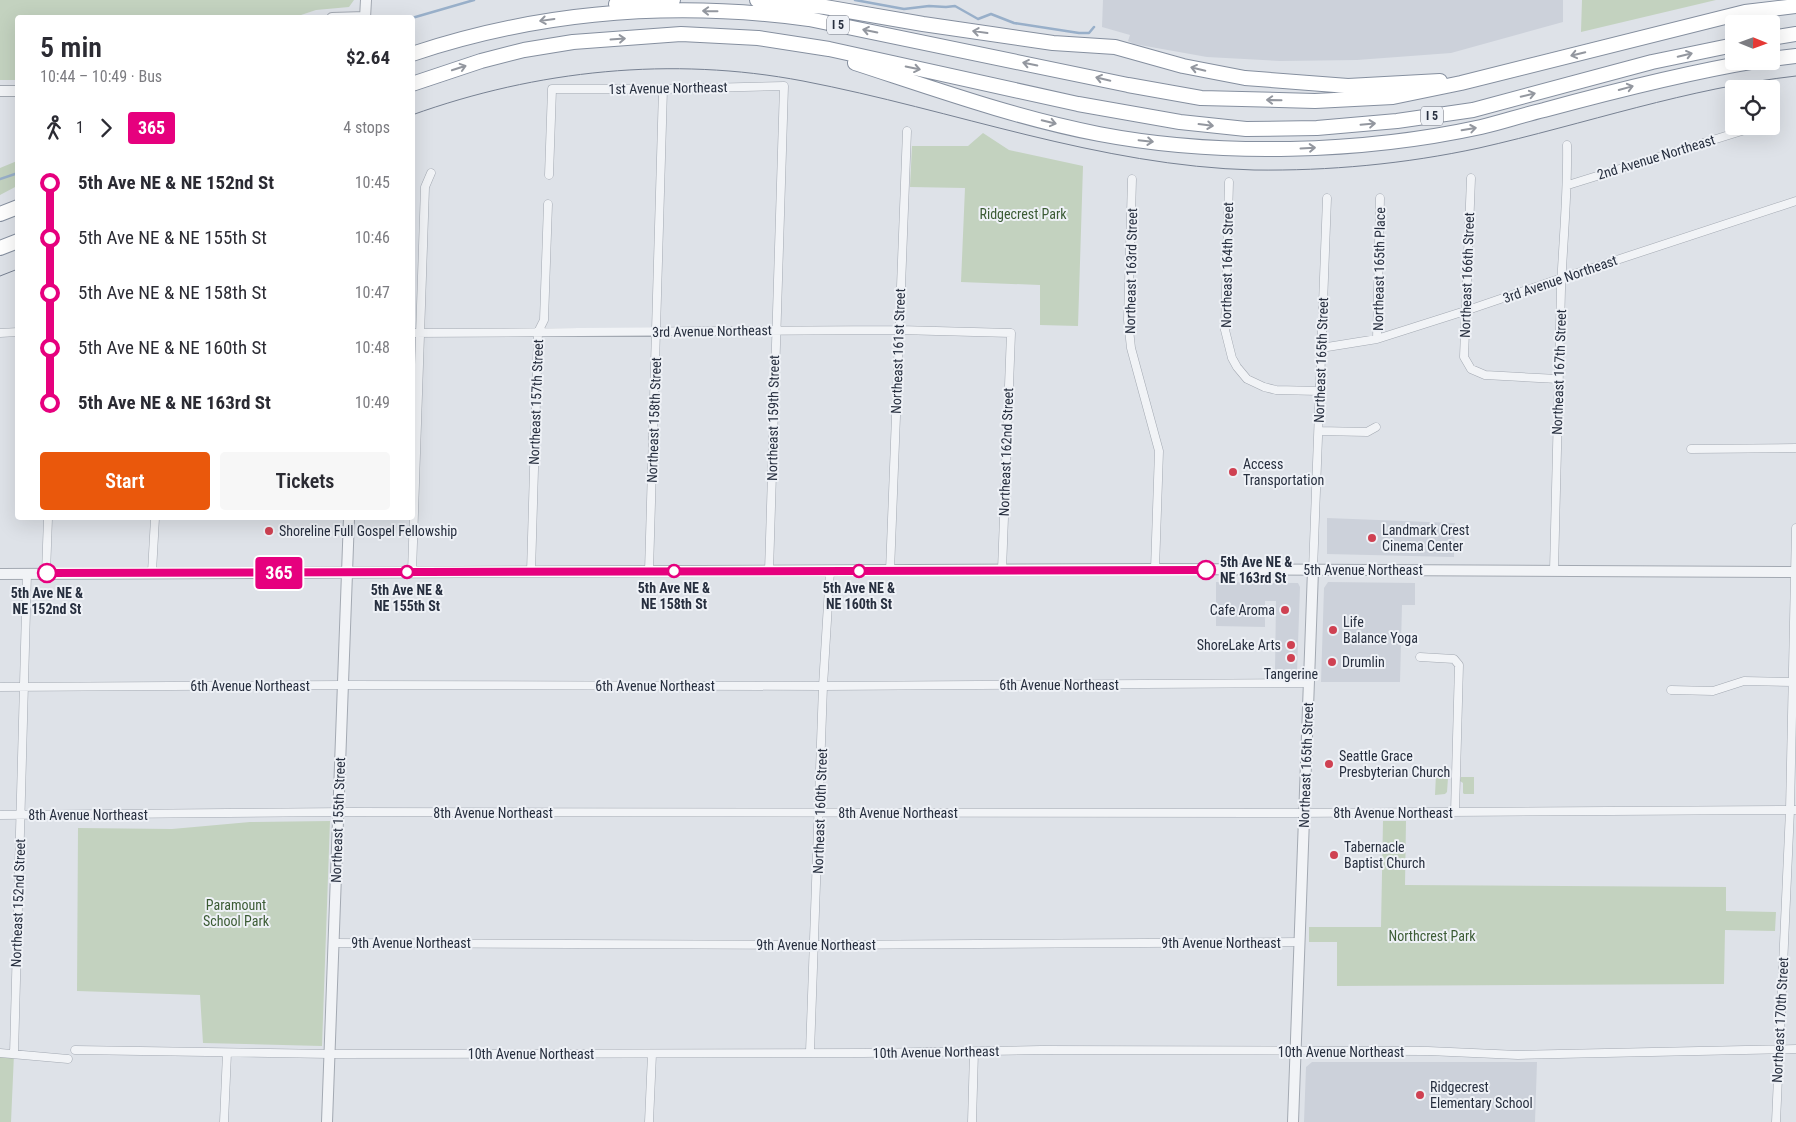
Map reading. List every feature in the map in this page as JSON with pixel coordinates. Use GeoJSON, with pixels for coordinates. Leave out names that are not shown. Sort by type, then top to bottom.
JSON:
{"type":"FeatureCollection","features":[{"type":"Feature","properties":{"kind":"highway"},"geometry":{"type":"LineString","coordinates":[[595,14],[619,3],[673,0]]}},
{"type":"Feature","properties":{"kind":"highway"},"geometry":{"type":"LineString","coordinates":[[756,0],[825,7],[923,24],[1053,43],[1115,47],[1191,68],[1246,78],[1348,86],[1436,80],[1461,83]]}},
{"type":"Feature","properties":{"kind":"highway","name":"I 5"},"geometry":{"type":"LineString","coordinates":[[415,53],[456,39],[491,31],[530,23],[595,14],[667,10],[759,12],[809,19],[1128,85],[1201,98],[1315,101],[1393,97],[1461,83],[1745,12],[1796,6]]}},
{"type":"Feature","properties":{"kind":"highway","name":"I 5"},"geometry":{"type":"LineString","coordinates":[[415,83],[481,61],[524,50],[573,42],[681,34],[758,38],[830,49],[1078,104],[1180,122],[1246,129],[1317,128],[1397,121],[1473,110],[1652,62],[1725,47]]}},
{"type":"Feature","properties":{"kind":"highway"},"geometry":{"type":"LineString","coordinates":[[1780,37],[1796,34]]}},
{"type":"Feature","properties":{"kind":"highway"},"geometry":{"type":"LineString","coordinates":[[796,44],[968,100],[1097,134],[1137,140],[1228,148],[1292,149],[1350,145],[1482,127],[1648,82],[1725,67]]}},
{"type":"Feature","properties":{"kind":"highway"},"geometry":{"type":"LineString","coordinates":[[1780,58],[1796,56]]}},
{"type":"Feature","properties":{"kind":"highway"},"geometry":{"type":"LineString","coordinates":[[0,214],[15,208]]}},
{"type":"Feature","properties":{"kind":"highway"},"geometry":{"type":"LineString","coordinates":[[0,248],[15,242]]}},
{"type":"Feature","properties":{"kind":"street"},"geometry":{"type":"LineString","coordinates":[[365,15],[366,0]]}},
{"type":"Feature","properties":{"kind":"street","name":"1st Avenue Northeast"},"geometry":{"type":"LineString","coordinates":[[549,175],[552,89],[784,86]]}},
{"type":"Feature","properties":{"kind":"street","name":"Northeast 159th Street"},"geometry":{"type":"LineString","coordinates":[[770,571],[784,86]]}},
{"type":"Feature","properties":{"kind":"street","name":"Northeast 158th Street"},"geometry":{"type":"LineString","coordinates":[[649,571],[663,89]]}},
{"type":"Feature","properties":{"kind":"street"},"geometry":{"type":"LineString","coordinates":[[0,91],[15,91]]}},
{"type":"Feature","properties":{"kind":"street","name":"Northeast 161st Street"},"geometry":{"type":"LineString","coordinates":[[890,571],[907,131]]}},
{"type":"Feature","properties":{"kind":"street","name":"2nd Avenue Northeast"},"geometry":{"type":"LineString","coordinates":[[1568,185],[1729,135]]}},
{"type":"Feature","properties":{"kind":"street","name":"Northeast 167th Street"},"geometry":{"type":"LineString","coordinates":[[1554,570],[1558,379],[1568,185],[1567,145]]}},
{"type":"Feature","properties":{"kind":"street"},"geometry":{"type":"LineString","coordinates":[[415,393],[416,333],[425,187],[432,173]]}},
{"type":"Feature","properties":{"kind":"street","name":"Northeast 166th Street"},"geometry":{"type":"LineString","coordinates":[[1471,178],[1464,357],[1471,369],[1485,374],[1558,379]]}},
{"type":"Feature","properties":{"kind":"street","name":"Northeast 163rd Street"},"geometry":{"type":"LineString","coordinates":[[1132,179],[1128,320],[1131,348],[1159,451],[1155,569]]}},
{"type":"Feature","properties":{"kind":"street","name":"Northeast 164th Street"},"geometry":{"type":"LineString","coordinates":[[1229,182],[1225,330],[1232,358],[1242,374],[1254,384],[1276,390],[1319,391]]}},
{"type":"Feature","properties":{"kind":"street","name":"Northeast 165th Street"},"geometry":{"type":"LineString","coordinates":[[1293,1122],[1327,198]]}},
{"type":"Feature","properties":{"kind":"street","name":"Northeast 165th Place"},"geometry":{"type":"LineString","coordinates":[[1377,339],[1380,198]]}},
{"type":"Feature","properties":{"kind":"street","name":"3rd Avenue Northeast"},"geometry":{"type":"LineString","coordinates":[[1321,348],[1377,339],[1796,202]]}},
{"type":"Feature","properties":{"kind":"street","name":"Northeast 157th Street"},"geometry":{"type":"LineString","coordinates":[[531,572],[538,332],[544,320],[548,204]]}},
{"type":"Feature","properties":{"kind":"street","name":"3rd Avenue Northeast"},"geometry":{"type":"LineString","coordinates":[[416,333],[899,330],[1011,333]]}},
{"type":"Feature","properties":{"kind":"street"},"geometry":{"type":"LineString","coordinates":[[0,333],[15,332]]}},
{"type":"Feature","properties":{"kind":"street","name":"Northeast 162nd Street"},"geometry":{"type":"LineString","coordinates":[[1002,570],[1011,333]]}},
{"type":"Feature","properties":{"kind":"street"},"geometry":{"type":"LineString","coordinates":[[1319,430],[1367,432],[1376,427]]}},
{"type":"Feature","properties":{"kind":"street"},"geometry":{"type":"LineString","coordinates":[[1691,449],[1796,448]]}},
{"type":"Feature","properties":{"kind":"street"},"geometry":{"type":"LineString","coordinates":[[46,573],[48,520]]}},
{"type":"Feature","properties":{"kind":"street"},"geometry":{"type":"LineString","coordinates":[[152,572],[155,520]]}},
{"type":"Feature","properties":{"kind":"street","name":"Northeast 155th Street"},"geometry":{"type":"LineString","coordinates":[[327,1122],[349,520]]}},
{"type":"Feature","properties":{"kind":"street"},"geometry":{"type":"LineString","coordinates":[[412,572],[413,520]]}},
{"type":"Feature","properties":{"kind":"street","name":"Northeast 170th Street"},"geometry":{"type":"LineString","coordinates":[[1776,1122],[1778,1049],[1793,810],[1792,682],[1796,528]]}},
{"type":"Feature","properties":{"kind":"street","name":"5th Avenue Northeast"},"geometry":{"type":"LineString","coordinates":[[0,574],[1155,569],[1795,572]]}},
{"type":"Feature","properties":{"kind":"street","name":"Northeast 160th Street"},"geometry":{"type":"LineString","coordinates":[[810,1052],[820,813],[823,686],[830,571]]}},
{"type":"Feature","properties":{"kind":"street","name":"Northeast 152nd Street"},"geometry":{"type":"LineString","coordinates":[[14,1054],[27,573]]}},
{"type":"Feature","properties":{"kind":"street"},"geometry":{"type":"LineString","coordinates":[[1420,657],[1454,659],[1459,665],[1455,812]]}},
{"type":"Feature","properties":{"kind":"street"},"geometry":{"type":"LineString","coordinates":[[1671,690],[1712,691],[1744,681],[1792,682]]}},
{"type":"Feature","properties":{"kind":"street","name":"6th Avenue Northeast"},"geometry":{"type":"LineString","coordinates":[[0,687],[342,685],[823,686],[1309,683]]}},
{"type":"Feature","properties":{"kind":"street","name":"8th Avenue Northeast"},"geometry":{"type":"LineString","coordinates":[[0,815],[338,812],[1304,813],[1793,810]]}},
{"type":"Feature","properties":{"kind":"street","name":"9th Avenue Northeast"},"geometry":{"type":"LineString","coordinates":[[333,943],[815,945],[1300,942]]}},
{"type":"Feature","properties":{"kind":"street","name":"10th Avenue Northeast"},"geometry":{"type":"LineString","coordinates":[[75,1050],[330,1054],[652,1054],[1062,1050],[1518,1054],[1796,1049]]}},
{"type":"Feature","properties":{"kind":"street"},"geometry":{"type":"LineString","coordinates":[[224,1122],[227,1052]]}},
{"type":"Feature","properties":{"kind":"street"},"geometry":{"type":"LineString","coordinates":[[972,1122],[974,1052]]}},
{"type":"Feature","properties":{"kind":"street"},"geometry":{"type":"LineString","coordinates":[[0,1054],[68,1060]]}},
{"type":"Feature","properties":{"kind":"street"},"geometry":{"type":"LineString","coordinates":[[649,1122],[652,1054]]}},
{"type":"Feature","properties":{"kind":"shaded area"},"geometry":{"type":"Polygon","coordinates":[[[1103,0],[1563,0],[1563,22],[1451,53],[1357,60],[1280,61],[1207,57],[1134,44],[1128,41],[1130,35],[1102,27],[1103,0]]]}},
{"type":"Feature","properties":{"kind":"shaded area"},"geometry":{"type":"Polygon","coordinates":[[[1327,518],[1455,523],[1454,557],[1327,554],[1327,518]]]}},
{"type":"Feature","properties":{"kind":"shaded area"},"geometry":{"type":"Polygon","coordinates":[[[1216,582],[1298,583],[1300,587],[1297,672],[1275,672],[1276,601],[1265,601],[1265,627],[1216,626],[1216,582]]]}},
{"type":"Feature","properties":{"kind":"shaded area"},"geometry":{"type":"Polygon","coordinates":[[[1328,582],[1415,583],[1415,605],[1402,605],[1400,682],[1321,682],[1324,588],[1328,582]]]}},
{"type":"Feature","properties":{"kind":"shaded area","name":"Ridgecrest Elementary School"},"geometry":{"type":"Polygon","coordinates":[[[1312,1062],[1537,1062],[1535,1122],[1304,1122],[1306,1067],[1312,1062]]]}},
{"type":"Feature","properties":{"kind":"green space"},"geometry":{"type":"Polygon","coordinates":[[[0,0],[354,0],[349,7],[316,10],[301,15],[15,15],[15,80],[0,80],[0,0]]]}},
{"type":"Feature","properties":{"kind":"green space"},"geometry":{"type":"Polygon","coordinates":[[[1582,0],[1716,0],[1581,32],[1582,0]]]}},
{"type":"Feature","properties":{"kind":"green space","name":"Ridgecrest Park"},"geometry":{"type":"Polygon","coordinates":[[[983,133],[1009,150],[1083,166],[1078,326],[1040,325],[1040,285],[961,282],[965,188],[910,187],[912,146],[968,146],[983,133]]]}},
{"type":"Feature","properties":{"kind":"green space"},"geometry":{"type":"Polygon","coordinates":[[[15,162],[15,187],[0,195],[0,168],[15,162]]]}},
{"type":"Feature","properties":{"kind":"green space"},"geometry":{"type":"Polygon","coordinates":[[[1436,774],[1450,775],[1445,794],[1435,795],[1436,774]]]}},
{"type":"Feature","properties":{"kind":"green space"},"geometry":{"type":"Polygon","coordinates":[[[1461,777],[1474,777],[1474,794],[1463,793],[1461,777]]]}},
{"type":"Feature","properties":{"kind":"green space","name":"Paramount School Park"},"geometry":{"type":"Polygon","coordinates":[[[330,821],[322,1046],[203,1043],[200,995],[77,991],[78,828],[172,829],[250,822],[330,821]]]}},
{"type":"Feature","properties":{"kind":"green space","name":"Northcrest Park"},"geometry":{"type":"Polygon","coordinates":[[[1383,821],[1406,821],[1405,885],[1726,887],[1726,911],[1776,912],[1775,931],[1725,930],[1724,984],[1337,986],[1337,942],[1309,942],[1309,927],[1381,927],[1383,821]]]}},
{"type":"Feature","properties":{"kind":"green space"},"geometry":{"type":"Polygon","coordinates":[[[0,1053],[14,1054],[11,1122],[0,1122],[0,1053]]]}},
{"type":"Feature","properties":{"kind":"waterway"},"geometry":{"type":"LineString","coordinates":[[415,17],[474,0]]}},
{"type":"Feature","properties":{"kind":"waterway"},"geometry":{"type":"LineString","coordinates":[[855,0],[904,9],[929,6],[955,6],[978,19],[991,14],[1014,23],[1079,33],[1089,33],[1094,27]]}},
{"type":"Feature","properties":{"kind":"waterway"},"geometry":{"type":"LineString","coordinates":[[0,179],[15,174]]}},
{"type":"Feature","properties":{"kind":"tram line"},"geometry":{"type":"LineString","coordinates":[[415,114],[507,87],[556,78],[605,72],[704,69],[754,73],[803,81],[1083,148],[1139,158],[1196,166],[1282,170],[1339,168],[1451,154],[1519,139],[1676,98],[1716,89],[1796,76]]}},
{"type":"Feature","properties":{"kind":"tram line"},"geometry":{"type":"LineString","coordinates":[[0,276],[15,270]]}},
{"type":"Feature","properties":{"kind":"bus line","name":"365"},"geometry":{"type":"LineString","coordinates":[[47,573],[1206,570]]}},
{"type":"Feature","properties":{"kind":"place","name":"Access Transportation"},"geometry":{"type":"Point","coordinates":[1233,472]}},
{"type":"Feature","properties":{"kind":"place","name":"Shoreline Full Gospel Fellowship"},"geometry":{"type":"Point","coordinates":[269,531]}},
{"type":"Feature","properties":{"kind":"place","name":"Landmark Crest Cinema Center"},"geometry":{"type":"Point","coordinates":[1372,538]}},
{"type":"Feature","properties":{"kind":"place","name":"5th Ave NE & NE 163rd St"},"geometry":{"type":"Point","coordinates":[1206,570]}},
{"type":"Feature","properties":{"kind":"place","name":"5th Ave NE & NE 158th St"},"geometry":{"type":"Point","coordinates":[674,571]}},
{"type":"Feature","properties":{"kind":"place","name":"5th Ave NE & NE 160th St"},"geometry":{"type":"Point","coordinates":[859,571]}},
{"type":"Feature","properties":{"kind":"place","name":"5th Ave NE & NE 155th St"},"geometry":{"type":"Point","coordinates":[407,572]}},
{"type":"Feature","properties":{"kind":"place","name":"5th Ave NE & NE 152nd St"},"geometry":{"type":"Point","coordinates":[47,573]}},
{"type":"Feature","properties":{"kind":"place","name":"Cafe Aroma"},"geometry":{"type":"Point","coordinates":[1285,610]}},
{"type":"Feature","properties":{"kind":"place","name":"Life Balance Yoga"},"geometry":{"type":"Point","coordinates":[1333,630]}},
{"type":"Feature","properties":{"kind":"place","name":"ShoreLake Arts"},"geometry":{"type":"Point","coordinates":[1291,645]}},
{"type":"Feature","properties":{"kind":"place","name":"Tangerine"},"geometry":{"type":"Point","coordinates":[1291,658]}},
{"type":"Feature","properties":{"kind":"place","name":"Drumlin"},"geometry":{"type":"Point","coordinates":[1332,662]}},
{"type":"Feature","properties":{"kind":"place","name":"Seattle Grace Presbyterian Church"},"geometry":{"type":"Point","coordinates":[1329,764]}},
{"type":"Feature","properties":{"kind":"place","name":"Tabernacle Baptist Church"},"geometry":{"type":"Point","coordinates":[1334,855]}},
{"type":"Feature","properties":{"kind":"place","name":"Ridgecrest Elementary School"},"geometry":{"type":"Point","coordinates":[1420,1095]}}]}
